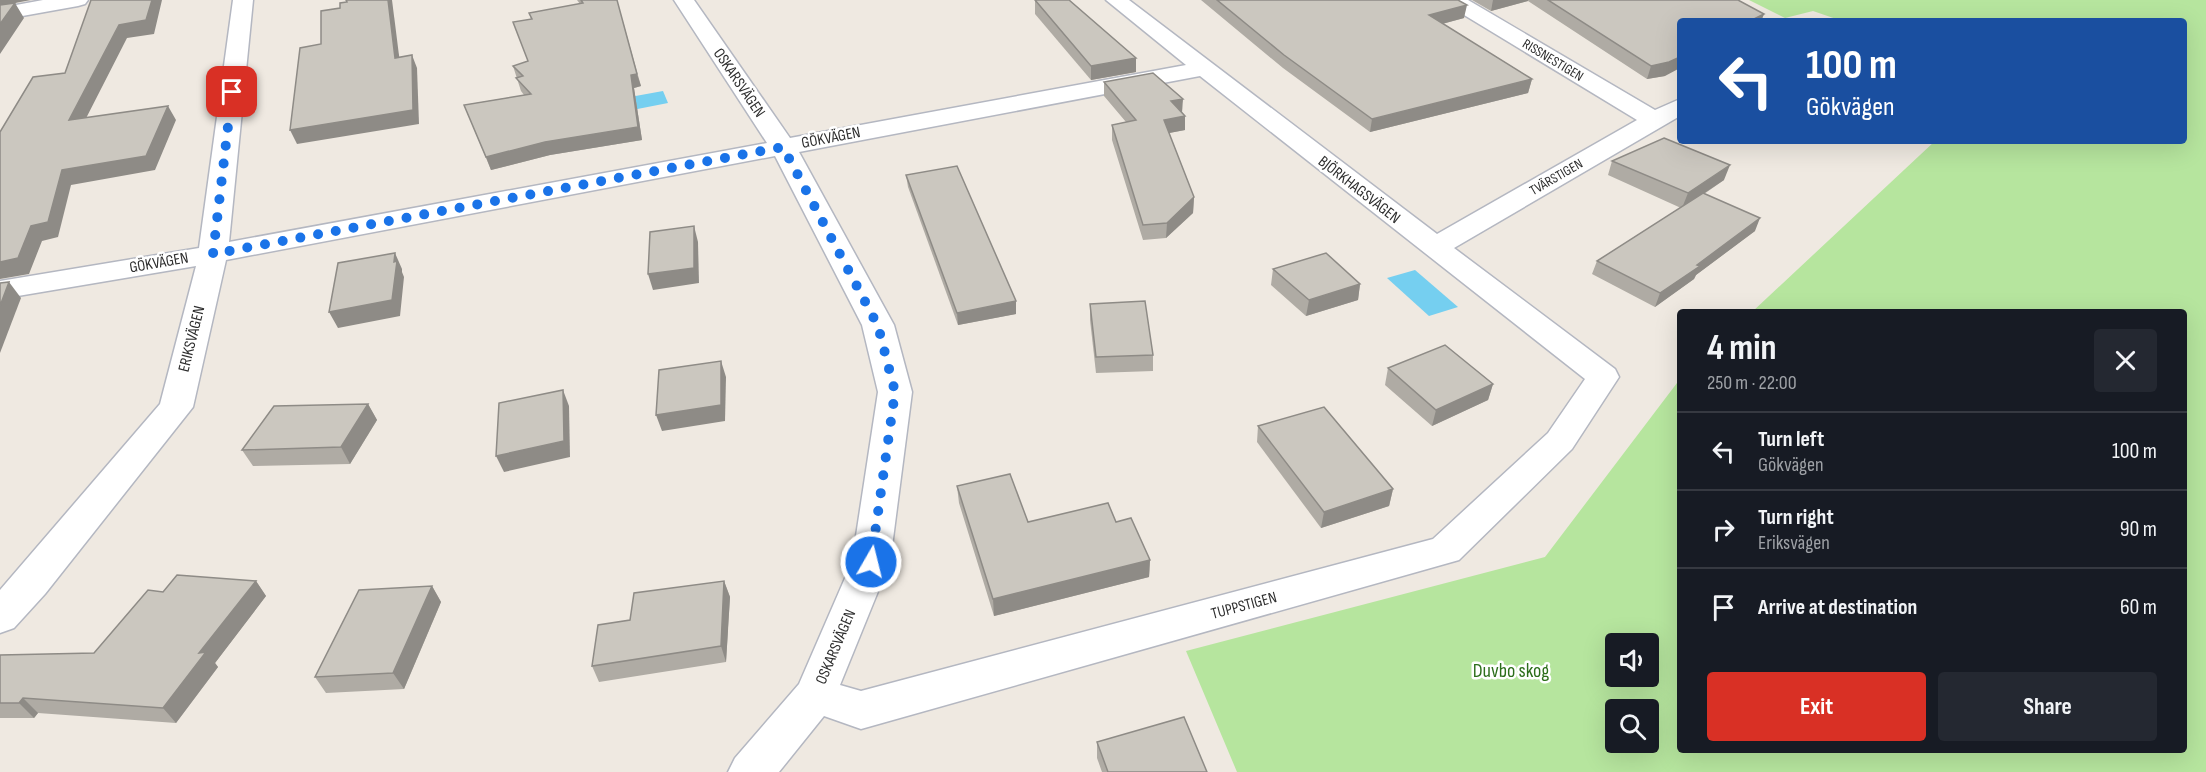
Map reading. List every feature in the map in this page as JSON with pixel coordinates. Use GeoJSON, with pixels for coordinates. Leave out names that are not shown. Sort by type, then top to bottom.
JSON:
{"type":"FeatureCollection","features":[{"type":"Feature","properties":{"kind":"street"},"geometry":{"type":"LineString","coordinates":[[0,14],[78,0]]}},
{"type":"Feature","properties":{"kind":"street","name":"ERIKSVÄGEN"},"geometry":{"type":"LineString","coordinates":[[0,617],[32,583],[176,407],[213,254],[243,0]]}},
{"type":"Feature","properties":{"kind":"street","name":"OSKARSVÄGEN"},"geometry":{"type":"LineString","coordinates":[[684,0],[783,147],[878,326],[895,392],[871,562],[815,695],[756,765]]}},
{"type":"Feature","properties":{"kind":"street","name":"BJÖRKHAGSVÄGEN"},"geometry":{"type":"LineString","coordinates":[[1116,0],[1433,248],[1603,377]]}},
{"type":"Feature","properties":{"kind":"street","name":"RISSNESTIGEN"},"geometry":{"type":"LineString","coordinates":[[1453,0],[1654,120]]}},
{"type":"Feature","properties":{"kind":"street","name":"GÖKVÄGEN"},"geometry":{"type":"LineString","coordinates":[[0,290],[213,254],[1202,69]]}},
{"type":"Feature","properties":{"kind":"street","name":"TVÄRSTIGEN"},"geometry":{"type":"LineString","coordinates":[[1433,248],[1677,108]]}},
{"type":"Feature","properties":{"kind":"street","name":"TUPPSTIGEN"},"geometry":{"type":"LineString","coordinates":[[815,695],[861,710],[1446,550],[1560,441],[1603,377]]}},
{"type":"Feature","properties":{"kind":"green space","name":"Duvbo skog"},"geometry":{"type":"Polygon","coordinates":[[[1749,0],[2206,0],[2206,772],[1237,772],[1186,651],[1545,557],[1677,383],[1677,753],[2187,753],[2187,309],[1755,309],[1932,144],[2187,144],[2187,18],[1833,18],[1813,11],[1785,18],[1749,0]]]}},
{"type":"Feature","properties":{"kind":"water"},"geometry":{"type":"Polygon","coordinates":[[[663,91],[668,103],[612,114],[608,101],[663,91]]]}},
{"type":"Feature","properties":{"kind":"water"},"geometry":{"type":"Polygon","coordinates":[[[1415,270],[1458,307],[1429,316],[1387,278],[1415,270]]]}},
{"type":"Feature","properties":{"kind":"building"},"geometry":{"type":"Polygon","coordinates":[[[91,0],[152,0],[146,20],[119,25],[69,120],[168,106],[146,156],[62,170],[48,222],[31,226],[18,258],[0,262],[0,132],[33,77],[65,73],[91,0]]]}},
{"type":"Feature","properties":{"kind":"building"},"geometry":{"type":"Polygon","coordinates":[[[346,0],[388,0],[395,58],[412,55],[413,110],[290,130],[300,48],[321,44],[321,11],[340,8],[340,3],[347,2],[346,0]]]}},
{"type":"Feature","properties":{"kind":"building"},"geometry":{"type":"Polygon","coordinates":[[[581,0],[617,0],[637,74],[631,75],[638,127],[545,142],[486,157],[464,105],[531,94],[516,78],[523,76],[513,66],[528,61],[513,22],[532,19],[529,13],[583,3],[581,0]]]}},
{"type":"Feature","properties":{"kind":"building"},"geometry":{"type":"Polygon","coordinates":[[[1035,0],[1069,0],[1136,58],[1091,66],[1035,0]]]}},
{"type":"Feature","properties":{"kind":"building"},"geometry":{"type":"Polygon","coordinates":[[[1217,0],[1458,0],[1467,5],[1429,15],[1532,79],[1372,119],[1284,55],[1217,0]]]}},
{"type":"Feature","properties":{"kind":"building"},"geometry":{"type":"Polygon","coordinates":[[[1548,0],[1738,0],[1764,14],[1756,18],[1677,18],[1677,58],[1651,66],[1548,0]]]}},
{"type":"Feature","properties":{"kind":"building"},"geometry":{"type":"Polygon","coordinates":[[[15,3],[0,24],[0,5],[15,3]]]}},
{"type":"Feature","properties":{"kind":"building"},"geometry":{"type":"Polygon","coordinates":[[[1153,73],[1183,99],[1171,101],[1185,116],[1164,120],[1194,197],[1167,223],[1143,225],[1112,125],[1136,120],[1104,82],[1153,73]]]}},
{"type":"Feature","properties":{"kind":"building"},"geometry":{"type":"Polygon","coordinates":[[[1664,138],[1730,165],[1688,193],[1612,161],[1664,138]]]}},
{"type":"Feature","properties":{"kind":"building"},"geometry":{"type":"Polygon","coordinates":[[[957,166],[1016,301],[957,313],[906,175],[957,166]]]}},
{"type":"Feature","properties":{"kind":"building"},"geometry":{"type":"Polygon","coordinates":[[[1703,193],[1760,218],[1697,265],[1700,266],[1660,293],[1597,261],[1703,193]]]}},
{"type":"Feature","properties":{"kind":"building"},"geometry":{"type":"Polygon","coordinates":[[[694,226],[694,268],[648,274],[650,232],[694,226]]]}},
{"type":"Feature","properties":{"kind":"building"},"geometry":{"type":"Polygon","coordinates":[[[395,253],[394,262],[397,261],[392,300],[329,312],[338,263],[395,253]]]}},
{"type":"Feature","properties":{"kind":"building"},"geometry":{"type":"Polygon","coordinates":[[[1326,253],[1360,284],[1309,300],[1273,269],[1326,253]]]}},
{"type":"Feature","properties":{"kind":"building"},"geometry":{"type":"Polygon","coordinates":[[[9,282],[0,306],[0,283],[9,282]]]}},
{"type":"Feature","properties":{"kind":"building"},"geometry":{"type":"Polygon","coordinates":[[[1145,301],[1153,355],[1096,357],[1090,304],[1145,301]]]}},
{"type":"Feature","properties":{"kind":"building"},"geometry":{"type":"Polygon","coordinates":[[[1445,345],[1493,384],[1436,410],[1388,368],[1445,345]]]}},
{"type":"Feature","properties":{"kind":"building"},"geometry":{"type":"Polygon","coordinates":[[[721,361],[721,405],[656,415],[659,370],[721,361]]]}},
{"type":"Feature","properties":{"kind":"building"},"geometry":{"type":"Polygon","coordinates":[[[563,390],[564,441],[496,456],[499,403],[563,390]]]}},
{"type":"Feature","properties":{"kind":"building"},"geometry":{"type":"Polygon","coordinates":[[[368,404],[341,447],[242,450],[274,406],[368,404]]]}},
{"type":"Feature","properties":{"kind":"building"},"geometry":{"type":"Polygon","coordinates":[[[1324,407],[1393,489],[1324,512],[1258,426],[1324,407]]]}},
{"type":"Feature","properties":{"kind":"building"},"geometry":{"type":"Polygon","coordinates":[[[1010,474],[1028,522],[1108,503],[1116,522],[1131,518],[1150,560],[993,599],[957,486],[1010,474]]]}},
{"type":"Feature","properties":{"kind":"building"},"geometry":{"type":"Polygon","coordinates":[[[177,575],[256,581],[199,653],[206,652],[163,708],[23,698],[19,703],[0,703],[0,655],[94,653],[148,590],[163,592],[177,575]]]}},
{"type":"Feature","properties":{"kind":"building"},"geometry":{"type":"Polygon","coordinates":[[[724,581],[721,646],[592,666],[598,625],[630,620],[634,593],[724,581]]]}},
{"type":"Feature","properties":{"kind":"building"},"geometry":{"type":"Polygon","coordinates":[[[432,586],[393,673],[315,677],[359,590],[432,586]]]}},
{"type":"Feature","properties":{"kind":"building"},"geometry":{"type":"Polygon","coordinates":[[[1184,717],[1207,772],[1108,772],[1097,742],[1184,717]]]}},
{"type":"Feature","properties":{"kind":"route"},"geometry":{"type":"LineString","coordinates":[[232,92],[213,254],[783,147],[878,326],[895,392],[871,562]]}}]}
